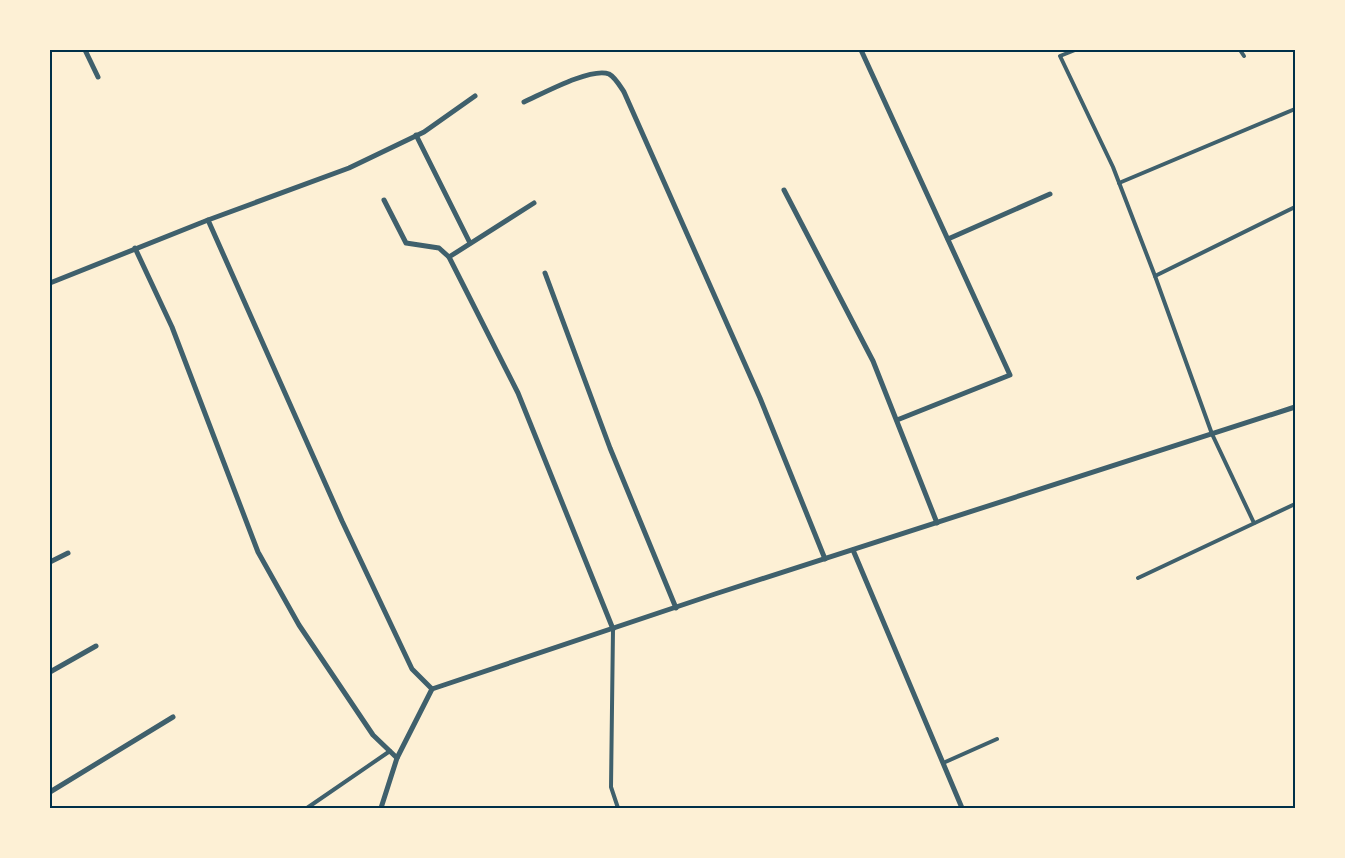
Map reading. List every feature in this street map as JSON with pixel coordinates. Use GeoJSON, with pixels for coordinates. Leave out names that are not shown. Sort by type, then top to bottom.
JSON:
{"type":"FeatureCollection","features":[{"type":"Feature","properties":{"kind":"street"},"geometry":{"type":"LineString","coordinates":[[86,50],[98,77]]}},
{"type":"Feature","properties":{"kind":"street"},"geometry":{"type":"LineString","coordinates":[[860,50],[1010,375],[896,420]]}},
{"type":"Feature","properties":{"kind":"street"},"geometry":{"type":"LineString","coordinates":[[524,102],[570,81],[596,72],[609,74],[624,92],[760,398],[825,559]]}},
{"type":"Feature","properties":{"kind":"street"},"geometry":{"type":"LineString","coordinates":[[50,284],[135,248],[349,168],[416,135],[476,96]]}},
{"type":"Feature","properties":{"kind":"street"},"geometry":{"type":"LineString","coordinates":[[416,135],[470,243]]}},
{"type":"Feature","properties":{"kind":"street"},"geometry":{"type":"LineString","coordinates":[[784,190],[873,361],[937,523]]}},
{"type":"Feature","properties":{"kind":"street"},"geometry":{"type":"LineString","coordinates":[[948,239],[1050,194]]}},
{"type":"Feature","properties":{"kind":"street"},"geometry":{"type":"LineString","coordinates":[[384,200],[406,243],[439,248],[449,257],[518,393],[613,629]]}},
{"type":"Feature","properties":{"kind":"street"},"geometry":{"type":"LineString","coordinates":[[449,257],[534,203]]}},
{"type":"Feature","properties":{"kind":"street"},"geometry":{"type":"LineString","coordinates":[[208,220],[346,530],[412,669],[432,689]]}},
{"type":"Feature","properties":{"kind":"street"},"geometry":{"type":"LineString","coordinates":[[135,248],[172,327],[258,552],[299,625],[373,736],[397,758]]}},
{"type":"Feature","properties":{"kind":"street"},"geometry":{"type":"LineString","coordinates":[[545,273],[610,448],[676,608]]}},
{"type":"Feature","properties":{"kind":"street"},"geometry":{"type":"LineString","coordinates":[[381,808],[397,758],[432,689],[825,559],[1295,407]]}},
{"type":"Feature","properties":{"kind":"street"},"geometry":{"type":"LineString","coordinates":[[853,550],[962,808]]}},
{"type":"Feature","properties":{"kind":"street"},"geometry":{"type":"LineString","coordinates":[[50,562],[68,553]]}},
{"type":"Feature","properties":{"kind":"street"},"geometry":{"type":"LineString","coordinates":[[50,672],[96,646]]}},
{"type":"Feature","properties":{"kind":"street"},"geometry":{"type":"LineString","coordinates":[[50,792],[172,717]]}},
{"type":"Feature","properties":{"kind":"lane"},"geometry":{"type":"LineString","coordinates":[[1075,50],[1060,56],[1113,167],[1212,434],[1254,523]]}},
{"type":"Feature","properties":{"kind":"lane"},"geometry":{"type":"LineString","coordinates":[[1240,50],[1244,56]]}},
{"type":"Feature","properties":{"kind":"lane"},"geometry":{"type":"LineString","coordinates":[[1119,183],[1295,109]]}},
{"type":"Feature","properties":{"kind":"lane"},"geometry":{"type":"LineString","coordinates":[[1155,276],[1295,207]]}},
{"type":"Feature","properties":{"kind":"lane"},"geometry":{"type":"LineString","coordinates":[[1138,578],[1295,504]]}},
{"type":"Feature","properties":{"kind":"lane"},"geometry":{"type":"LineString","coordinates":[[613,629],[611,787],[618,808]]}},
{"type":"Feature","properties":{"kind":"lane"},"geometry":{"type":"LineString","coordinates":[[943,763],[997,739]]}},
{"type":"Feature","properties":{"kind":"lane"},"geometry":{"type":"LineString","coordinates":[[307,808],[390,751]]}}]}
